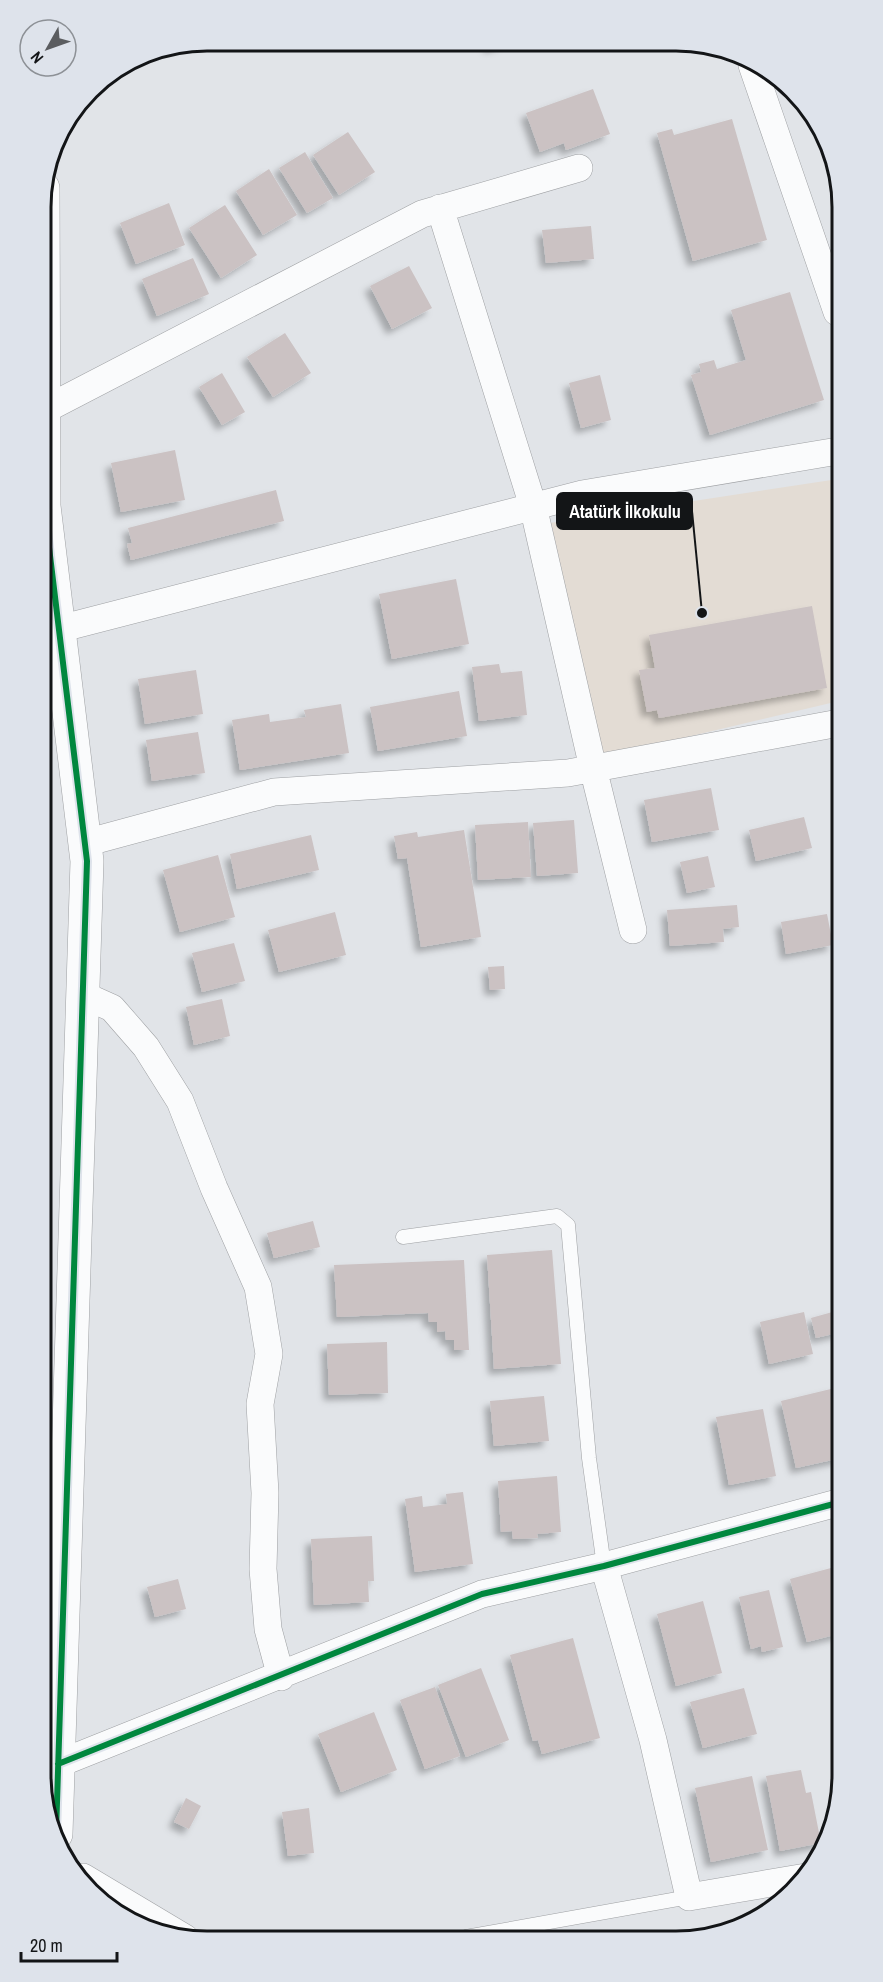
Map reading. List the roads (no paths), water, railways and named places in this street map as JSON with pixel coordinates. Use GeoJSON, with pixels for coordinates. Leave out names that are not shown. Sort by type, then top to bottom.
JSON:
{"type":"FeatureCollection","features":[{"type":"Feature","properties":{"kind":"street"},"geometry":{"type":"LineString","coordinates":[[755,72],[832,297]]}},
{"type":"Feature","properties":{"kind":"street"},"geometry":{"type":"LineString","coordinates":[[51,406],[422,214],[579,168]]}},
{"type":"Feature","properties":{"kind":"street"},"geometry":{"type":"LineString","coordinates":[[440,208],[533,506],[633,930]]}},
{"type":"Feature","properties":{"kind":"street"},"geometry":{"type":"LineString","coordinates":[[59,629],[582,494],[832,453]]}},
{"type":"Feature","properties":{"kind":"street"},"geometry":{"type":"LineString","coordinates":[[51,602],[59,629],[87,861],[83,995],[56,1505],[57,1816]]}},
{"type":"Feature","properties":{"kind":"street"},"geometry":{"type":"LineString","coordinates":[[85,843],[274,792],[568,773],[832,724]]}},
{"type":"Feature","properties":{"kind":"street"},"geometry":{"type":"LineString","coordinates":[[83,995],[112,1008],[146,1047],[180,1101],[214,1188],[258,1287],[269,1354],[260,1404],[265,1493],[263,1569],[268,1629],[281,1677]]}},
{"type":"Feature","properties":{"kind":"street"},"geometry":{"type":"LineString","coordinates":[[58,1764],[281,1677],[482,1594],[604,1566],[832,1504]]}},
{"type":"Feature","properties":{"kind":"street"},"geometry":{"type":"LineString","coordinates":[[604,1566],[653,1740],[689,1897],[790,1881]]}},
{"type":"Feature","properties":{"kind":"street"},"geometry":{"type":"LineString","coordinates":[[98,1886],[162,1924]]}},
{"type":"Feature","properties":{"kind":"lane"},"geometry":{"type":"LineString","coordinates":[[403,1236],[557,1216],[568,1225],[589,1458],[604,1566]]}},
{"type":"Feature","properties":{"kind":"lane"},"geometry":{"type":"LineString","coordinates":[[499,1931],[689,1897]]}},
{"type":"Feature","properties":{"kind":"place","name":"Atatürk İlkokulu"},"geometry":{"type":"Point","coordinates":[702,613]}}]}
